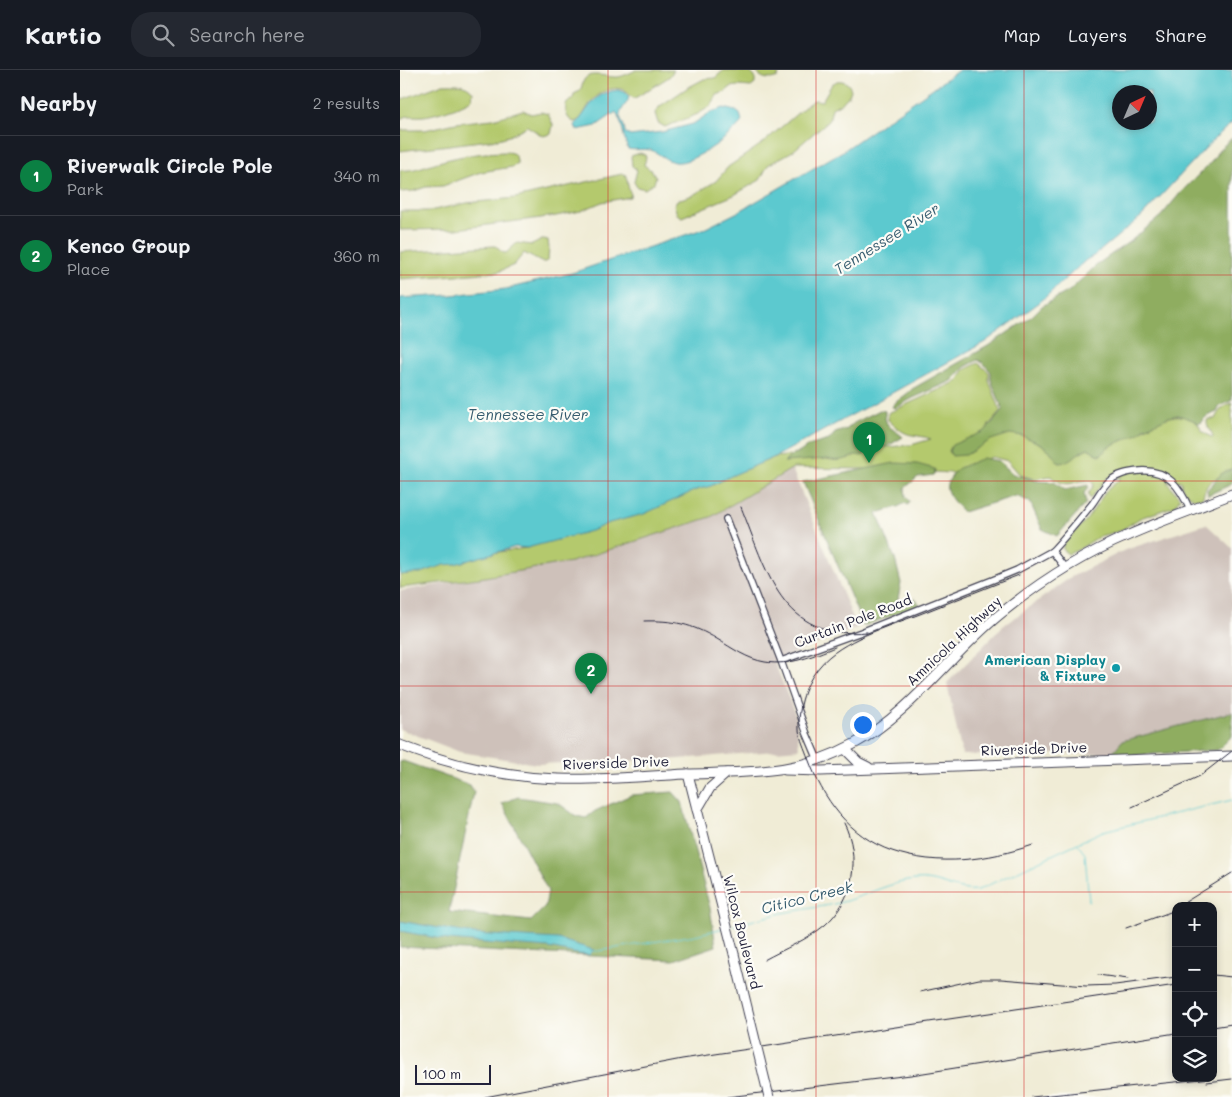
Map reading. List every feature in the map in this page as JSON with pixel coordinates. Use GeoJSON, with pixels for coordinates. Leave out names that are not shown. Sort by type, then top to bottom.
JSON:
{"type":"FeatureCollection","features":[{"type":"Feature","properties":{"kind":"main road","name":"Amnicola Highway"},"geometry":{"type":"LineString","coordinates":[[835,753],[864,739],[888,721],[997,616],[1065,568],[1128,535],[1232,494]]}},
{"type":"Feature","properties":{"kind":"main road","name":"Riverside Drive"},"geometry":{"type":"LineString","coordinates":[[400,745],[454,763],[489,771],[524,776],[577,779],[781,770],[821,771],[1232,756]]}},
{"type":"Feature","properties":{"kind":"main road"},"geometry":{"type":"LineString","coordinates":[[845,749],[858,762],[871,768]]}},
{"type":"Feature","properties":{"kind":"main road","name":"Riverside Drive"},"geometry":{"type":"LineString","coordinates":[[781,770],[818,760],[835,753]]}},
{"type":"Feature","properties":{"kind":"main road"},"geometry":{"type":"LineString","coordinates":[[697,810],[710,788],[727,773]]}},
{"type":"Feature","properties":{"kind":"main road","name":"Wilcox Boulevard"},"geometry":{"type":"LineString","coordinates":[[688,774],[769,1097]]}},
{"type":"Feature","properties":{"kind":"street","name":"Curtain Pole Road"},"geometry":{"type":"LineString","coordinates":[[726,519],[781,661],[861,632],[995,579],[1017,570],[1052,551],[1076,524],[1107,483],[1125,472],[1154,471],[1164,475],[1183,494],[1190,510]]}},
{"type":"Feature","properties":{"kind":"street"},"geometry":{"type":"LineString","coordinates":[[1052,551],[1065,568]]}},
{"type":"Feature","properties":{"kind":"street"},"geometry":{"type":"LineString","coordinates":[[781,661],[804,728],[818,760]]}},
{"type":"Feature","properties":{"kind":"shaded area"},"geometry":{"type":"Polygon","coordinates":[[[792,469],[857,628],[774,661],[796,717],[799,749],[679,759],[537,764],[460,752],[400,729],[400,591],[479,578],[775,472],[792,469]]]}},
{"type":"Feature","properties":{"kind":"shaded area"},"geometry":{"type":"Polygon","coordinates":[[[1206,524],[1232,548],[1232,712],[1122,741],[1112,753],[962,755],[947,683],[1003,626],[1071,577],[1125,550],[1206,524]]]}},
{"type":"Feature","properties":{"kind":"green space"},"geometry":{"type":"Polygon","coordinates":[[[636,70],[674,70],[669,77],[635,98],[624,90],[608,90],[593,100],[579,120],[574,122],[568,117],[566,104],[573,99],[574,94],[580,91],[583,81],[587,77],[595,75],[618,77],[636,70]]]}},
{"type":"Feature","properties":{"kind":"green space"},"geometry":{"type":"Polygon","coordinates":[[[724,70],[750,72],[755,77],[755,84],[751,87],[731,87],[717,95],[711,106],[698,114],[665,127],[658,123],[655,113],[660,106],[704,79],[715,78],[724,70]]]}},
{"type":"Feature","properties":{"kind":"green space"},"geometry":{"type":"Polygon","coordinates":[[[755,70],[780,70],[778,77],[768,79],[759,75],[755,70]]]}},
{"type":"Feature","properties":{"kind":"green space"},"geometry":{"type":"Polygon","coordinates":[[[837,81],[848,84],[851,90],[846,99],[832,108],[828,121],[793,151],[768,165],[760,180],[734,195],[682,217],[677,214],[674,205],[677,200],[693,195],[716,181],[728,167],[763,143],[808,104],[814,100],[822,101],[832,84],[837,81]]]}},
{"type":"Feature","properties":{"kind":"green space"},"geometry":{"type":"Polygon","coordinates":[[[443,84],[459,84],[467,87],[473,92],[472,99],[427,116],[409,116],[400,119],[400,100],[443,84]]]}},
{"type":"Feature","properties":{"kind":"green space"},"geometry":{"type":"Polygon","coordinates":[[[523,110],[531,114],[541,112],[548,114],[553,125],[551,134],[543,136],[527,126],[509,136],[498,139],[400,151],[400,130],[425,130],[456,123],[493,119],[523,110]]]}},
{"type":"Feature","properties":{"kind":"green space"},"geometry":{"type":"Polygon","coordinates":[[[1232,138],[1232,400],[1219,407],[1217,412],[1207,416],[1199,424],[1178,415],[1169,417],[1144,428],[1140,433],[1108,447],[1101,455],[1088,448],[1063,463],[1059,463],[1049,450],[1041,444],[1023,436],[1010,434],[991,440],[966,455],[952,456],[949,451],[952,445],[985,431],[1003,410],[991,380],[991,372],[978,360],[965,367],[952,381],[895,408],[892,407],[912,389],[988,346],[1032,316],[1042,306],[1069,291],[1099,263],[1161,216],[1182,191],[1213,160],[1218,151],[1232,138]]]}},
{"type":"Feature","properties":{"kind":"green space"},"geometry":{"type":"Polygon","coordinates":[[[509,152],[514,154],[517,160],[517,164],[512,167],[481,172],[443,186],[400,192],[400,170],[416,169],[437,162],[467,156],[509,152]]]}},
{"type":"Feature","properties":{"kind":"green space"},"geometry":{"type":"Polygon","coordinates":[[[640,153],[645,155],[646,158],[644,165],[656,177],[654,183],[645,189],[637,187],[634,182],[637,170],[632,166],[631,156],[640,153]]]}},
{"type":"Feature","properties":{"kind":"green space"},"geometry":{"type":"Polygon","coordinates":[[[622,174],[626,176],[631,194],[630,197],[602,202],[581,211],[457,229],[400,230],[400,211],[429,211],[467,203],[515,198],[622,174]]]}},
{"type":"Feature","properties":{"kind":"green space"},"geometry":{"type":"Polygon","coordinates":[[[544,239],[548,240],[549,248],[548,260],[545,262],[541,262],[524,253],[514,265],[498,272],[400,279],[400,252],[494,246],[506,253],[517,243],[532,245],[544,239]]]}},
{"type":"Feature","properties":{"kind":"green space"},"geometry":{"type":"Polygon","coordinates":[[[978,363],[989,372],[989,381],[1001,411],[988,426],[1014,419],[1074,455],[1088,448],[1091,450],[1122,440],[1158,421],[1172,416],[1186,417],[1193,420],[1203,432],[1213,438],[1208,426],[1208,419],[1215,419],[1222,409],[1232,403],[1232,475],[1213,480],[1207,486],[1203,497],[1197,499],[1186,493],[1182,488],[1181,481],[1167,482],[1180,498],[1175,506],[1140,518],[1120,531],[1100,536],[1068,554],[1063,550],[1063,544],[1087,519],[1106,491],[1121,478],[1108,477],[1090,499],[1088,494],[1094,485],[1091,481],[1067,484],[1050,476],[1035,479],[1020,475],[1008,461],[992,457],[953,473],[793,468],[711,517],[571,562],[479,578],[400,588],[400,566],[527,548],[696,490],[775,457],[911,445],[931,439],[902,431],[888,420],[888,413],[958,381],[964,370],[978,363]]]}},
{"type":"Feature","properties":{"kind":"green space"},"geometry":{"type":"Polygon","coordinates":[[[880,410],[885,411],[887,424],[903,437],[888,446],[862,456],[856,455],[838,460],[784,462],[793,454],[800,452],[808,446],[829,440],[835,433],[847,429],[854,423],[880,410]]]}},
{"type":"Feature","properties":{"kind":"green space"},"geometry":{"type":"Polygon","coordinates":[[[983,458],[999,461],[1013,474],[1037,481],[1054,482],[1065,490],[1088,485],[1084,493],[1086,503],[1057,536],[1042,529],[1030,502],[1016,496],[963,512],[949,495],[948,483],[953,473],[959,468],[983,458]]]}},
{"type":"Feature","properties":{"kind":"green space"},"geometry":{"type":"Polygon","coordinates":[[[894,463],[917,464],[935,469],[934,475],[918,477],[905,488],[906,497],[910,501],[908,505],[905,503],[877,513],[895,559],[901,583],[897,604],[915,598],[920,605],[863,626],[803,482],[894,463]]]}},
{"type":"Feature","properties":{"kind":"green space"},"geometry":{"type":"Polygon","coordinates":[[[1232,469],[1232,484],[1208,495],[1207,490],[1222,473],[1232,469]]]}},
{"type":"Feature","properties":{"kind":"green space"},"geometry":{"type":"Polygon","coordinates":[[[1232,712],[1232,736],[1218,750],[1121,756],[1112,753],[1122,741],[1232,712]]]}},
{"type":"Feature","properties":{"kind":"green space"},"geometry":{"type":"Polygon","coordinates":[[[403,761],[470,785],[474,792],[449,912],[531,921],[545,907],[548,891],[502,803],[518,797],[558,803],[576,816],[586,818],[595,811],[631,795],[673,792],[682,802],[710,908],[716,946],[674,960],[400,947],[400,762],[403,761]]]}},
{"type":"Feature","properties":{"kind":"water","name":"Tennessee River"},"geometry":{"type":"Polygon","coordinates":[[[959,70],[1232,70],[1232,123],[1217,136],[1142,216],[1095,255],[1086,260],[1040,302],[985,342],[775,457],[644,514],[609,523],[591,531],[527,548],[515,547],[455,564],[444,565],[421,573],[400,575],[400,298],[506,289],[572,273],[706,228],[738,212],[843,151],[959,70]]]}},
{"type":"Feature","properties":{"kind":"water"},"geometry":{"type":"Polygon","coordinates":[[[618,90],[628,95],[627,102],[620,116],[625,132],[630,136],[662,132],[693,124],[711,112],[724,108],[736,111],[740,114],[742,121],[730,134],[712,148],[682,162],[666,159],[651,150],[628,149],[616,112],[596,126],[577,130],[575,125],[597,98],[602,94],[618,90]]]}},
{"type":"Feature","properties":{"kind":"water"},"geometry":{"type":"Polygon","coordinates":[[[400,921],[474,934],[558,939],[594,950],[589,955],[549,948],[448,940],[400,931],[400,921]]]}},
{"type":"Feature","properties":{"kind":"waterway","name":"Citico Creek"},"geometry":{"type":"LineString","coordinates":[[730,926],[782,913],[838,903],[906,881],[923,880],[962,889],[978,890],[1103,831],[1232,800]]}},
{"type":"Feature","properties":{"kind":"waterway"},"geometry":{"type":"LineString","coordinates":[[1078,845],[1085,854],[1089,901]]}},
{"type":"Feature","properties":{"kind":"waterway","name":"Citico Creek"},"geometry":{"type":"LineString","coordinates":[[593,951],[695,935],[724,928]]}},
{"type":"Feature","properties":{"kind":"railway"},"geometry":{"type":"LineString","coordinates":[[741,507],[770,577],[782,597],[796,613],[815,625],[838,632],[867,632]]}},
{"type":"Feature","properties":{"kind":"railway"},"geometry":{"type":"LineString","coordinates":[[1019,575],[880,629],[840,649],[820,666],[810,680],[801,704],[799,730],[801,740],[821,788],[850,826],[877,844],[909,856],[945,860],[981,858],[1033,845]]}},
{"type":"Feature","properties":{"kind":"railway"},"geometry":{"type":"LineString","coordinates":[[644,621],[664,621],[691,626],[746,656],[765,662],[783,663],[810,657],[835,647]]}},
{"type":"Feature","properties":{"kind":"railway"},"geometry":{"type":"LineString","coordinates":[[1132,807],[1200,776],[1232,751]]}},
{"type":"Feature","properties":{"kind":"railway"},"geometry":{"type":"LineString","coordinates":[[764,960],[803,940],[825,925],[843,903],[852,877],[853,864],[849,836],[844,823]]}},
{"type":"Feature","properties":{"kind":"railway"},"geometry":{"type":"LineString","coordinates":[[1185,902],[1232,873]]}},
{"type":"Feature","properties":{"kind":"railway"},"geometry":{"type":"LineString","coordinates":[[1126,928],[1172,911]]}},
{"type":"Feature","properties":{"kind":"railway"},"geometry":{"type":"LineString","coordinates":[[1098,975],[1128,979]]}},
{"type":"Feature","properties":{"kind":"railway"},"geometry":{"type":"LineString","coordinates":[[1217,975],[1232,977]]}},
{"type":"Feature","properties":{"kind":"railway"},"geometry":{"type":"LineString","coordinates":[[920,992],[979,979],[1086,986],[1115,985],[1172,978]]}},
{"type":"Feature","properties":{"kind":"railway"},"geometry":{"type":"LineString","coordinates":[[485,1097],[682,1059],[1172,986]]}},
{"type":"Feature","properties":{"kind":"railway"},"geometry":{"type":"LineString","coordinates":[[1217,1026],[1232,1024]]}},
{"type":"Feature","properties":{"kind":"railway"},"geometry":{"type":"LineString","coordinates":[[727,1097],[911,1075],[1172,1034]]}},
{"type":"Feature","properties":{"kind":"railway"},"geometry":{"type":"LineString","coordinates":[[1217,1081],[1232,1079]]}},
{"type":"Feature","properties":{"kind":"railway"},"geometry":{"type":"LineString","coordinates":[[1032,1097],[1175,1082]]}},
{"type":"Feature","properties":{"kind":"place","name":"Riverwalk Circle Pole"},"geometry":{"type":"Point","coordinates":[869,463]}},
{"type":"Feature","properties":{"kind":"place","name":"American Display & Fixture"},"geometry":{"type":"Point","coordinates":[1116,668]}},
{"type":"Feature","properties":{"kind":"place","name":"Kenco Group"},"geometry":{"type":"Point","coordinates":[591,694]}}]}
